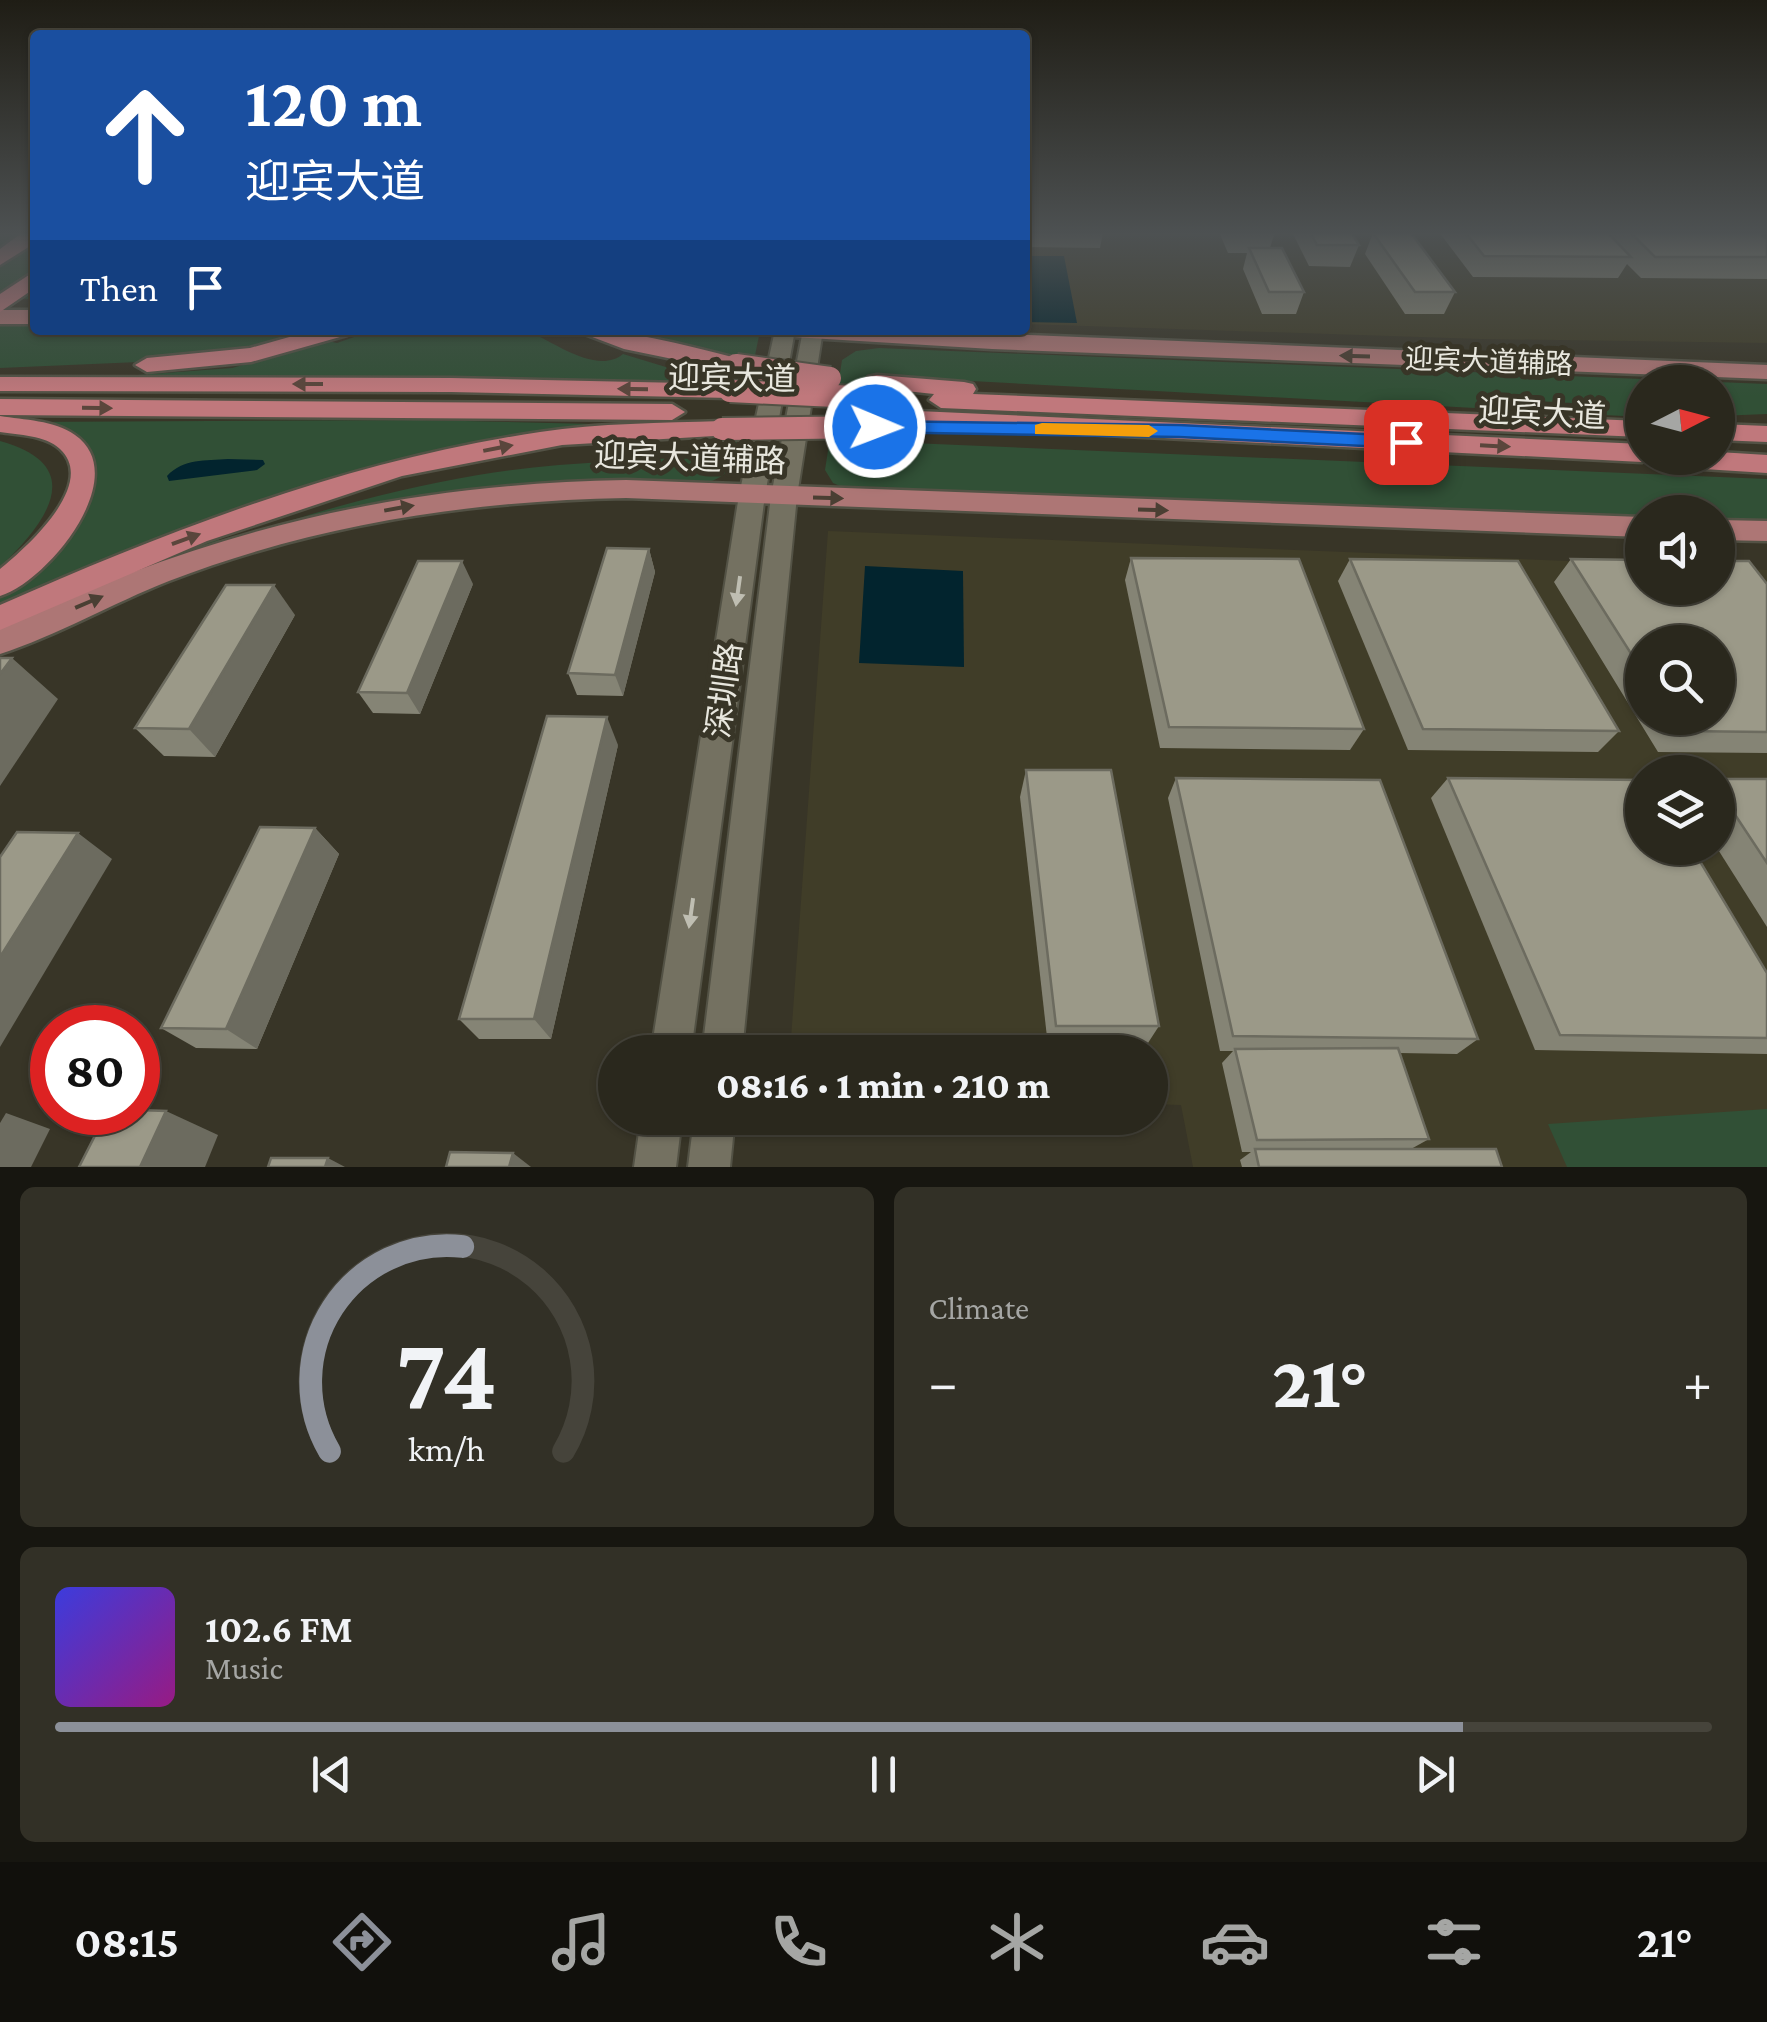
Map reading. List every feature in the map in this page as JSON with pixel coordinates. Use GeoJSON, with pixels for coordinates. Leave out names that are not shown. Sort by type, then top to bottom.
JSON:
{"type":"FeatureCollection","features":[{"type":"Feature","properties":{"kind":"highway"},"geometry":{"type":"LineString","coordinates":[[0,305],[23,286]]}},
{"type":"Feature","properties":{"kind":"highway"},"geometry":{"type":"LineString","coordinates":[[0,375],[233,358],[321,335]]}},
{"type":"Feature","properties":{"kind":"highway"},"geometry":{"type":"LineString","coordinates":[[608,335],[632,344],[736,365],[876,406]]}},
{"type":"Feature","properties":{"kind":"highway","name":"迎宾大道"},"geometry":{"type":"LineString","coordinates":[[0,384],[431,385],[726,411]]}},
{"type":"Feature","properties":{"kind":"highway"},"geometry":{"type":"LineString","coordinates":[[0,618],[142,556],[323,488],[398,468],[541,440],[726,411],[876,406]]}},
{"type":"Feature","properties":{"kind":"highway","name":"迎宾大道"},"geometry":{"type":"LineString","coordinates":[[876,406],[1179,431],[1625,453]]}},
{"type":"Feature","properties":{"kind":"highway","name":"迎宾大道"},"geometry":{"type":"LineString","coordinates":[[0,407],[726,411],[876,406],[1196,408],[1625,428]]}},
{"type":"Feature","properties":{"kind":"highway"},"geometry":{"type":"LineString","coordinates":[[1735,419],[1767,418]]}},
{"type":"Feature","properties":{"kind":"highway"},"geometry":{"type":"LineString","coordinates":[[1512,424],[1625,421]]}},
{"type":"Feature","properties":{"kind":"highway"},"geometry":{"type":"LineString","coordinates":[[0,424],[50,433],[71,444],[83,464],[81,494],[61,530],[0,585]]}},
{"type":"Feature","properties":{"kind":"highway"},"geometry":{"type":"LineString","coordinates":[[1735,433],[1767,434]]}},
{"type":"Feature","properties":{"kind":"highway"},"geometry":{"type":"LineString","coordinates":[[1735,458],[1767,461]]}},
{"type":"Feature","properties":{"kind":"highway"},"geometry":{"type":"LineString","coordinates":[[1735,460],[1767,461]]}},
{"type":"Feature","properties":{"kind":"main road"},"geometry":{"type":"LineString","coordinates":[[0,317],[30,316]]}},
{"type":"Feature","properties":{"kind":"main road","name":"迎宾大道辅路"},"geometry":{"type":"LineString","coordinates":[[900,335],[1767,372]]}},
{"type":"Feature","properties":{"kind":"main road","name":"迎宾大道辅路"},"geometry":{"type":"LineString","coordinates":[[0,642],[199,559],[295,529],[442,500],[538,491],[626,489],[1625,526]]}},
{"type":"Feature","properties":{"kind":"main road"},"geometry":{"type":"LineString","coordinates":[[1735,531],[1764,534]]}},
{"type":"Feature","properties":{"kind":"street","name":"深圳路"},"geometry":{"type":"LineString","coordinates":[[723,1035],[784,335]]}},
{"type":"Feature","properties":{"kind":"street","name":"深圳路"},"geometry":{"type":"LineString","coordinates":[[674,1035],[768,496],[805,335]]}},
{"type":"Feature","properties":{"kind":"street"},"geometry":{"type":"LineString","coordinates":[[655,1167],[660,1135]]}},
{"type":"Feature","properties":{"kind":"street"},"geometry":{"type":"LineString","coordinates":[[709,1167],[712,1135]]}},
{"type":"Feature","properties":{"kind":"shaded area"},"geometry":{"type":"Polygon","coordinates":[[[1030,286],[1767,286],[1767,343],[1480,339],[1030,324],[1030,286]]]}},
{"type":"Feature","properties":{"kind":"shaded area"},"geometry":{"type":"Polygon","coordinates":[[[828,531],[1625,563],[1625,605],[1735,605],[1735,569],[1767,570],[1767,1167],[1193,1167],[1181,1105],[1168,1105],[1168,1035],[791,1035],[828,531]]]}},
{"type":"Feature","properties":{"kind":"green space"},"geometry":{"type":"Polygon","coordinates":[[[0,286],[30,286],[30,299],[0,298],[0,286]]]}},
{"type":"Feature","properties":{"kind":"green space"},"geometry":{"type":"Polygon","coordinates":[[[30,325],[30,335],[291,335],[280,339],[281,344],[185,360],[0,368],[0,326],[30,325]]]}},
{"type":"Feature","properties":{"kind":"green space"},"geometry":{"type":"Polygon","coordinates":[[[360,335],[536,335],[589,359],[613,360],[623,354],[725,385],[97,378],[232,368],[328,341],[337,343],[360,335]]]}},
{"type":"Feature","properties":{"kind":"green space"},"geometry":{"type":"Polygon","coordinates":[[[620,335],[759,336],[753,365],[690,355],[620,335]]]}},
{"type":"Feature","properties":{"kind":"green space"},"geometry":{"type":"Polygon","coordinates":[[[879,348],[1625,378],[1625,416],[878,376],[864,441],[1767,479],[1767,524],[1735,523],[1735,495],[1625,495],[1625,519],[856,493],[833,483],[825,470],[842,360],[856,351],[879,348]]]}},
{"type":"Feature","properties":{"kind":"green space"},"geometry":{"type":"Polygon","coordinates":[[[1735,383],[1767,384],[1767,414],[1735,415],[1735,383]]]}},
{"type":"Feature","properties":{"kind":"green space"},"geometry":{"type":"Polygon","coordinates":[[[421,420],[676,426],[494,444],[377,467],[213,521],[0,612],[0,590],[91,468],[25,422],[421,420]]]}},
{"type":"Feature","properties":{"kind":"green space"},"geometry":{"type":"Polygon","coordinates":[[[737,439],[729,470],[701,485],[407,500],[21,619],[218,538],[221,544],[380,496],[507,471],[713,456],[722,450],[723,440],[737,439]]]}},
{"type":"Feature","properties":{"kind":"green space"},"geometry":{"type":"Polygon","coordinates":[[[0,441],[28,452],[44,465],[52,480],[44,514],[0,567],[0,441]]]}},
{"type":"Feature","properties":{"kind":"green space"},"geometry":{"type":"Polygon","coordinates":[[[1767,1109],[1767,1167],[1567,1167],[1548,1124],[1767,1109]]]}},
{"type":"Feature","properties":{"kind":"water"},"geometry":{"type":"Polygon","coordinates":[[[1030,286],[1070,286],[1077,323],[1030,322],[1030,286]]]}},
{"type":"Feature","properties":{"kind":"water"},"geometry":{"type":"Polygon","coordinates":[[[263,460],[265,464],[257,470],[169,481],[167,476],[188,463],[263,460]]]}},
{"type":"Feature","properties":{"kind":"water"},"geometry":{"type":"Polygon","coordinates":[[[865,566],[963,571],[964,667],[859,663],[865,566]]]}},
{"type":"Feature","properties":{"kind":"building"},"geometry":{"type":"Polygon","coordinates":[[[1266,286],[1301,286],[1304,292],[1269,292],[1266,286]]]}},
{"type":"Feature","properties":{"kind":"building"},"geometry":{"type":"Polygon","coordinates":[[[1411,286],[1451,286],[1455,292],[1415,292],[1411,286]]]}},
{"type":"Feature","properties":{"kind":"building"},"geometry":{"type":"Polygon","coordinates":[[[607,548],[649,549],[615,675],[568,673],[607,548]]]}},
{"type":"Feature","properties":{"kind":"building"},"geometry":{"type":"Polygon","coordinates":[[[1131,558],[1299,559],[1364,729],[1169,727],[1131,558]]]}},
{"type":"Feature","properties":{"kind":"building"},"geometry":{"type":"Polygon","coordinates":[[[1350,559],[1518,561],[1619,731],[1423,729],[1350,559]]]}},
{"type":"Feature","properties":{"kind":"building"},"geometry":{"type":"Polygon","coordinates":[[[1571,559],[1625,560],[1625,605],[1735,605],[1735,561],[1749,561],[1767,584],[1767,732],[1735,732],[1735,625],[1625,625],[1625,644],[1571,559]]]}},
{"type":"Feature","properties":{"kind":"building"},"geometry":{"type":"Polygon","coordinates":[[[418,561],[462,561],[407,693],[358,692],[418,561]]]}},
{"type":"Feature","properties":{"kind":"building"},"geometry":{"type":"Polygon","coordinates":[[[226,585],[274,585],[189,729],[135,728],[226,585]]]}},
{"type":"Feature","properties":{"kind":"building"},"geometry":{"type":"Polygon","coordinates":[[[0,658],[12,658],[0,674],[0,658]]]}},
{"type":"Feature","properties":{"kind":"building"},"geometry":{"type":"Polygon","coordinates":[[[547,716],[607,717],[534,1019],[459,1019],[547,716]]]}},
{"type":"Feature","properties":{"kind":"building"},"geometry":{"type":"Polygon","coordinates":[[[1026,770],[1111,770],[1159,1026],[1056,1026],[1026,770]]]}},
{"type":"Feature","properties":{"kind":"building"},"geometry":{"type":"Polygon","coordinates":[[[1176,778],[1380,780],[1478,1039],[1233,1036],[1176,778]]]}},
{"type":"Feature","properties":{"kind":"building"},"geometry":{"type":"Polygon","coordinates":[[[1448,778],[1625,780],[1625,865],[1702,865],[1767,973],[1767,1038],[1560,1035],[1448,778]]]}},
{"type":"Feature","properties":{"kind":"building"},"geometry":{"type":"Polygon","coordinates":[[[1735,779],[1767,779],[1767,863],[1735,815],[1735,779]]]}},
{"type":"Feature","properties":{"kind":"building"},"geometry":{"type":"Polygon","coordinates":[[[260,827],[315,828],[226,1029],[161,1028],[260,827]]]}},
{"type":"Feature","properties":{"kind":"building"},"geometry":{"type":"Polygon","coordinates":[[[17,832],[78,833],[0,957],[0,857],[17,832]]]}},
{"type":"Feature","properties":{"kind":"building"},"geometry":{"type":"Polygon","coordinates":[[[1398,1048],[1429,1139],[1257,1140],[1235,1049],[1398,1048]]]}},
{"type":"Feature","properties":{"kind":"building"},"geometry":{"type":"Polygon","coordinates":[[[95,1135],[155,1135],[140,1167],[79,1167],[95,1135]]]}},
{"type":"Feature","properties":{"kind":"building"},"geometry":{"type":"Polygon","coordinates":[[[1255,1149],[1496,1149],[1502,1167],[1259,1167],[1255,1149]]]}},
{"type":"Feature","properties":{"kind":"building"},"geometry":{"type":"Polygon","coordinates":[[[450,1152],[513,1153],[509,1167],[446,1167],[450,1152]]]}},
{"type":"Feature","properties":{"kind":"building"},"geometry":{"type":"Polygon","coordinates":[[[271,1158],[328,1158],[325,1167],[268,1167],[271,1158]]]}},
{"type":"Feature","properties":{"kind":"slow traffic"},"geometry":{"type":"LineString","coordinates":[[1042,429],[1149,431]]}},
{"type":"Feature","properties":{"kind":"route"},"geometry":{"type":"LineString","coordinates":[[875,427],[1179,431],[1406,442]]}}]}
